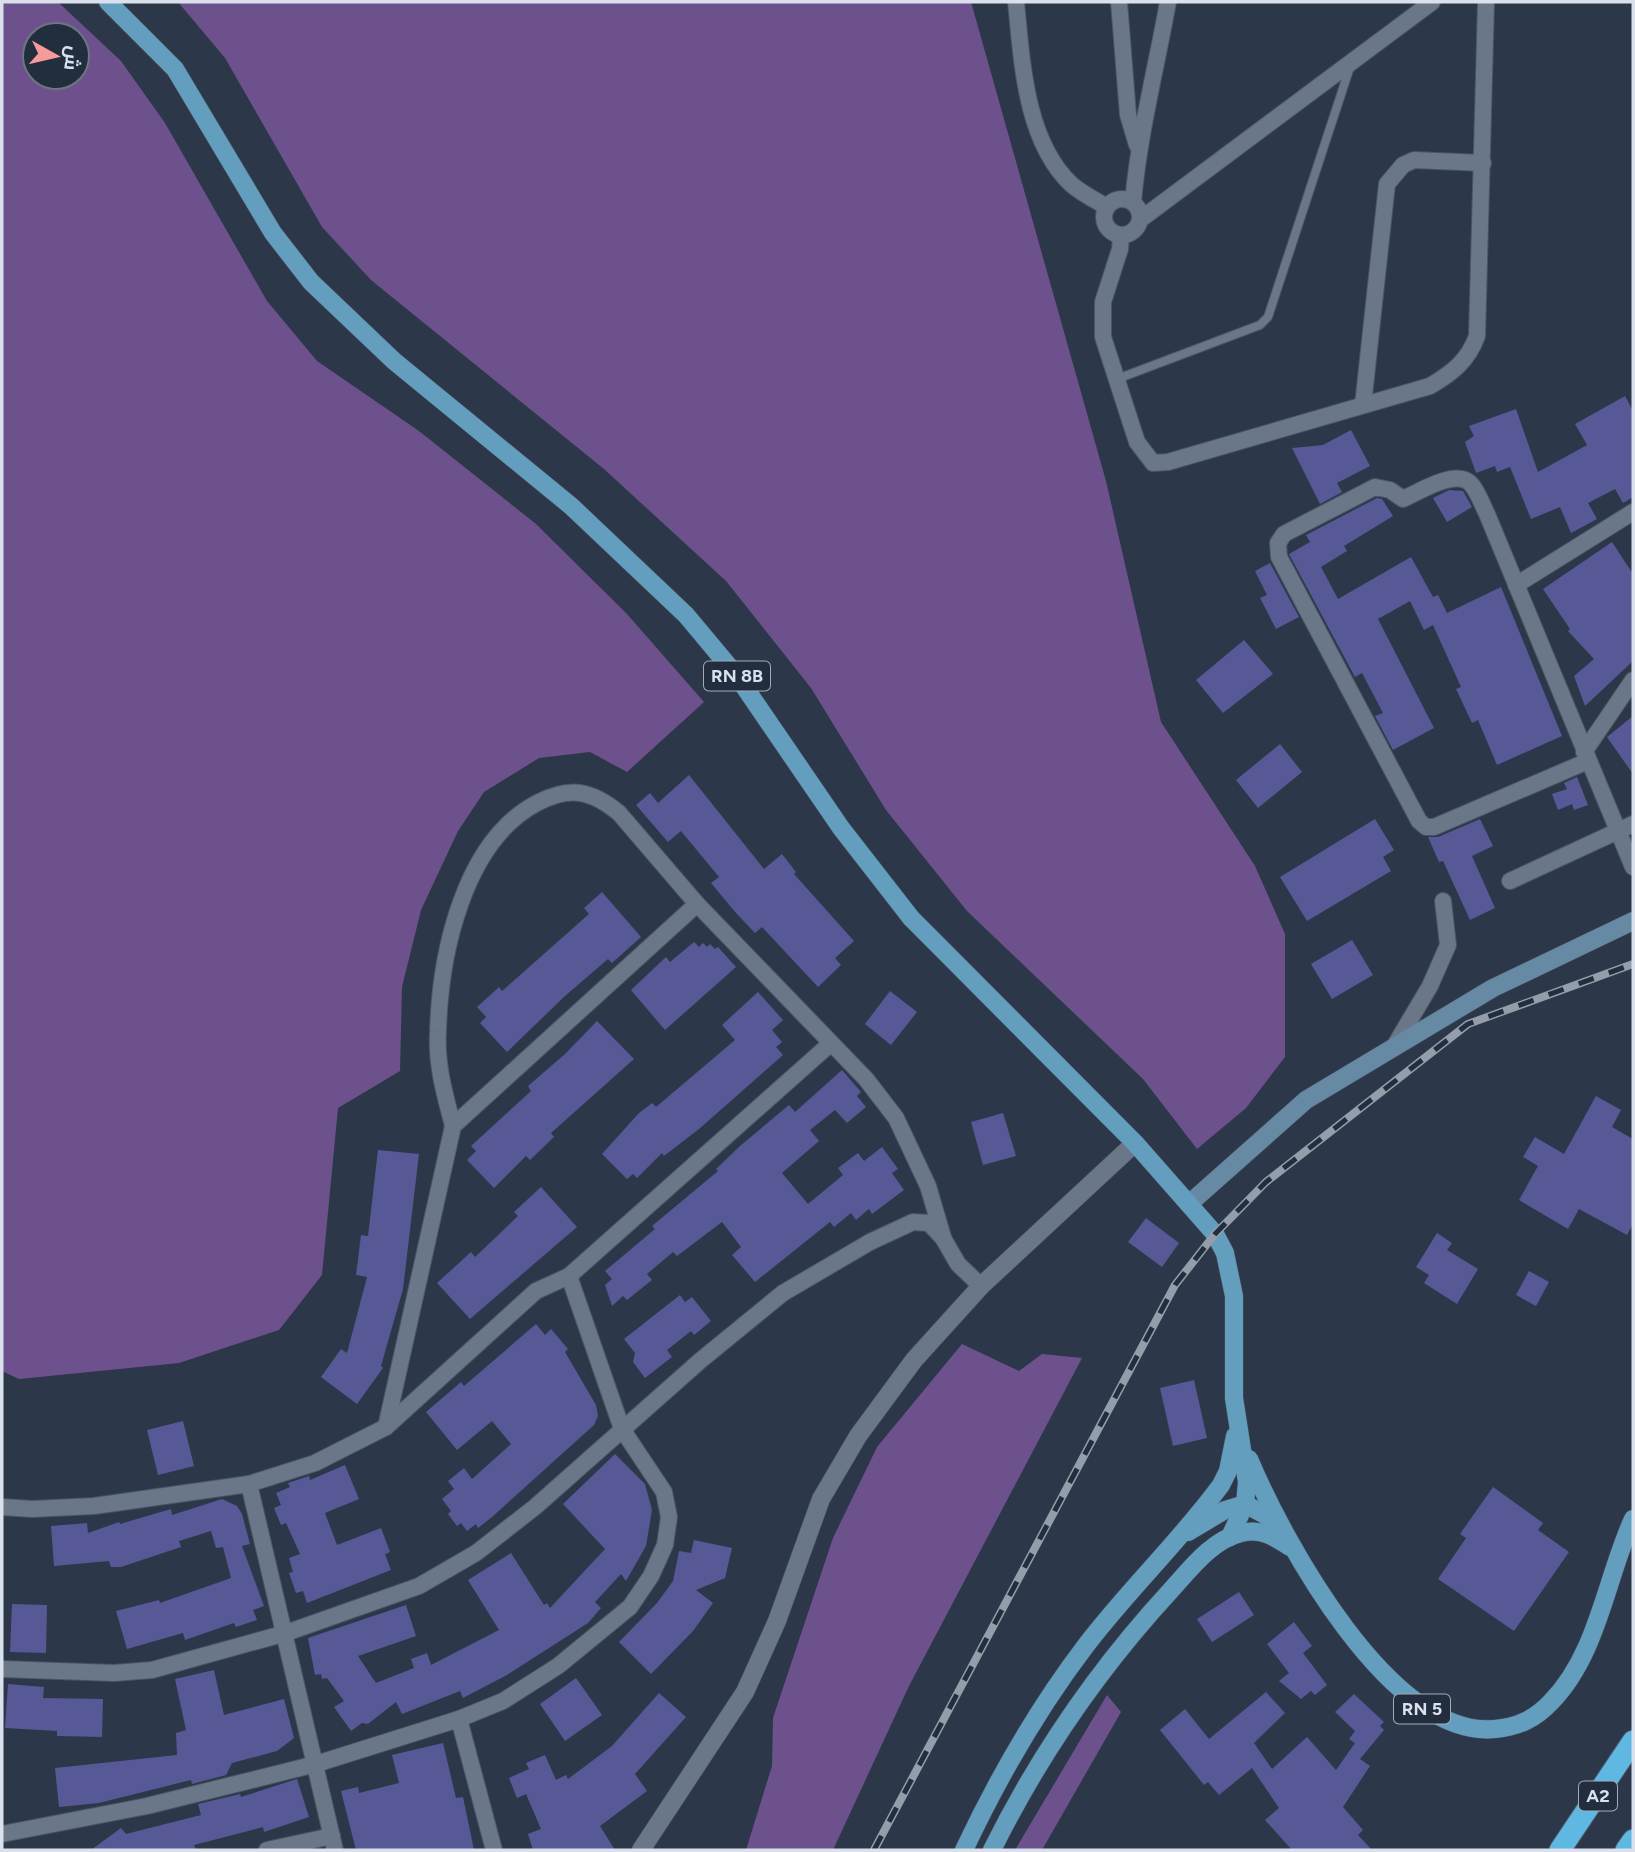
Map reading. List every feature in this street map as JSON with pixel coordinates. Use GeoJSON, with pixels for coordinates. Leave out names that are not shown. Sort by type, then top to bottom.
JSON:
{"type":"FeatureCollection","features":[{"type":"Feature","properties":{"kind":"highway","name":"A2"},"geometry":{"type":"LineString","coordinates":[[1560,1850],[1633,1741]]}},
{"type":"Feature","properties":{"kind":"highway"},"geometry":{"type":"LineString","coordinates":[[1626,1850],[1633,1840]]}},
{"type":"Feature","properties":{"kind":"main road","name":"RN 8B"},"geometry":{"type":"LineString","coordinates":[[108,2],[175,69],[274,233],[311,282],[394,361],[571,506],[686,615],[737,676],[841,828],[912,918],[1135,1143],[1216,1234],[1231,1276],[1234,1398],[1238,1422]]}},
{"type":"Feature","properties":{"kind":"main road"},"geometry":{"type":"LineString","coordinates":[[1190,1203],[1306,1100],[1493,988],[1633,921]]}},
{"type":"Feature","properties":{"kind":"main road"},"geometry":{"type":"LineString","coordinates":[[1230,1537],[1245,1504],[1247,1482],[1238,1422]]}},
{"type":"Feature","properties":{"kind":"main road"},"geometry":{"type":"LineString","coordinates":[[964,1850],[991,1793],[1024,1736],[1087,1644],[1221,1485],[1228,1471],[1238,1422]]}},
{"type":"Feature","properties":{"kind":"main road","name":"RN 5"},"geometry":{"type":"LineString","coordinates":[[1238,1422],[1247,1454],[1278,1522],[1293,1549],[1360,1646],[1421,1708],[1445,1721],[1476,1731],[1517,1727],[1551,1703],[1568,1681],[1606,1596],[1622,1542],[1633,1519]]}},
{"type":"Feature","properties":{"kind":"main road"},"geometry":{"type":"LineString","coordinates":[[1171,1544],[1225,1510],[1245,1504],[1278,1522]]}},
{"type":"Feature","properties":{"kind":"main road","name":"RN 5"},"geometry":{"type":"LineString","coordinates":[[992,1850],[1028,1782],[1065,1723],[1128,1636],[1196,1562],[1230,1537],[1255,1531],[1269,1534],[1293,1549]]}},
{"type":"Feature","properties":{"kind":"street"},"geometry":{"type":"LineString","coordinates":[[1016,2],[1023,73],[1037,125],[1062,174],[1073,186],[1107,207]]}},
{"type":"Feature","properties":{"kind":"street"},"geometry":{"type":"LineString","coordinates":[[1119,2],[1128,116],[1138,148]]}},
{"type":"Feature","properties":{"kind":"street"},"geometry":{"type":"LineString","coordinates":[[1133,202],[1138,148],[1153,86],[1168,2]]}},
{"type":"Feature","properties":{"kind":"street"},"geometry":{"type":"LineString","coordinates":[[1121,236],[1101,320],[1137,442],[1153,463],[1168,462],[1430,386],[1460,365],[1471,351],[1477,337],[1486,2]]}},
{"type":"Feature","properties":{"kind":"street"},"geometry":{"type":"LineString","coordinates":[[1107,207],[1105,225],[1121,236],[1130,234],[1140,219],[1351,64],[1427,4]]}},
{"type":"Feature","properties":{"kind":"street"},"geometry":{"type":"LineString","coordinates":[[1363,405],[1387,184],[1403,166],[1414,160],[1483,163]]}},
{"type":"Feature","properties":{"kind":"street"},"geometry":{"type":"LineString","coordinates":[[1107,207],[1124,199],[1133,202],[1139,209],[1140,219]]}},
{"type":"Feature","properties":{"kind":"street"},"geometry":{"type":"LineString","coordinates":[[1633,680],[1586,756],[1434,827],[1426,827],[1419,821],[1285,569],[1279,557],[1278,543],[1284,534],[1375,487],[1390,490],[1403,499],[1450,479],[1462,478],[1470,484],[1487,514],[1586,756],[1626,828],[1633,867]]}},
{"type":"Feature","properties":{"kind":"street"},"geometry":{"type":"LineString","coordinates":[[1516,585],[1633,512]]}},
{"type":"Feature","properties":{"kind":"street"},"geometry":{"type":"LineString","coordinates":[[386,1427],[453,1126],[440,1074],[438,1033],[447,953],[463,899],[478,863],[495,836],[523,810],[558,793],[584,792],[606,802],[620,813],[696,904],[866,1079],[896,1118],[928,1186],[943,1238]]}},
{"type":"Feature","properties":{"kind":"street"},"geometry":{"type":"LineString","coordinates":[[1510,881],[1626,828]]}},
{"type":"Feature","properties":{"kind":"street"},"geometry":{"type":"LineString","coordinates":[[1395,1045],[1430,986],[1448,945],[1443,901]]}},
{"type":"Feature","properties":{"kind":"street"},"geometry":{"type":"LineString","coordinates":[[453,1126],[696,904]]}},
{"type":"Feature","properties":{"kind":"street"},"geometry":{"type":"LineString","coordinates":[[2,1507],[32,1509],[94,1506],[249,1485],[314,1463],[386,1427],[536,1291],[569,1276],[830,1044]]}},
{"type":"Feature","properties":{"kind":"street"},"geometry":{"type":"LineString","coordinates":[[641,1850],[745,1692],[777,1620],[821,1499],[858,1436],[914,1360],[981,1286],[1135,1143]]}},
{"type":"Feature","properties":{"kind":"street"},"geometry":{"type":"LineString","coordinates":[[2,1670],[114,1673],[152,1670],[286,1633],[419,1587],[476,1553],[535,1507],[622,1429],[783,1293],[870,1242],[913,1222],[929,1223],[943,1238],[958,1264],[981,1286]]}},
{"type":"Feature","properties":{"kind":"street"},"geometry":{"type":"LineString","coordinates":[[5,1838],[316,1764],[459,1719],[503,1701],[558,1666],[630,1607],[651,1576],[665,1545],[669,1517],[664,1492],[622,1429],[569,1276]]}},
{"type":"Feature","properties":{"kind":"street"},"geometry":{"type":"LineString","coordinates":[[249,1485],[286,1633],[333,1843],[267,1850]]}},
{"type":"Feature","properties":{"kind":"street"},"geometry":{"type":"LineString","coordinates":[[459,1719],[494,1850]]}},
{"type":"Feature","properties":{"kind":"lane"},"geometry":{"type":"LineString","coordinates":[[1117,379],[1260,325],[1268,317],[1351,64]]}},
{"type":"Feature","properties":{"kind":"shaded area"},"geometry":{"type":"Polygon","coordinates":[[[2,2],[58,2],[78,21],[21,21],[21,91],[91,91],[91,33],[121,61],[165,123],[267,301],[317,361],[419,431],[536,524],[627,614],[704,702],[627,772],[590,752],[539,758],[484,792],[458,831],[421,910],[402,987],[400,1071],[338,1108],[322,1275],[279,1330],[179,1363],[19,1379],[2,1371],[2,2]]]}},
{"type":"Feature","properties":{"kind":"shaded area"},"geometry":{"type":"Polygon","coordinates":[[[178,2],[971,2],[1106,481],[1161,722],[1255,866],[1285,934],[1285,1057],[1246,1108],[1197,1149],[1143,1079],[967,911],[886,810],[811,688],[726,581],[604,469],[371,280],[322,227],[225,58],[178,2]]]}},
{"type":"Feature","properties":{"kind":"shaded area"},"geometry":{"type":"Polygon","coordinates":[[[962,1344],[1019,1371],[1042,1354],[1082,1358],[909,1686],[833,1850],[746,1850],[772,1766],[773,1718],[833,1538],[877,1447],[962,1344]]]}},
{"type":"Feature","properties":{"kind":"shaded area"},"geometry":{"type":"Polygon","coordinates":[[[1107,1695],[1121,1712],[1042,1850],[1015,1850],[1107,1695]]]}},
{"type":"Feature","properties":{"kind":"building"},"geometry":{"type":"Polygon","coordinates":[[[1625,396],[1633,411],[1633,497],[1623,503],[1615,489],[1588,503],[1597,519],[1571,533],[1560,507],[1531,519],[1510,467],[1497,472],[1495,466],[1476,473],[1465,442],[1474,436],[1469,426],[1516,409],[1538,472],[1587,445],[1575,424],[1625,396]]]}},
{"type":"Feature","properties":{"kind":"building"},"geometry":{"type":"Polygon","coordinates":[[[1351,430],[1370,466],[1337,483],[1342,492],[1320,504],[1292,448],[1323,445],[1351,430]]]}},
{"type":"Feature","properties":{"kind":"building"},"geometry":{"type":"Polygon","coordinates":[[[1449,490],[1463,491],[1472,507],[1447,522],[1433,498],[1449,490]]]}},
{"type":"Feature","properties":{"kind":"building"},"geometry":{"type":"Polygon","coordinates":[[[1377,498],[1382,499],[1393,516],[1344,546],[1347,551],[1321,567],[1338,599],[1411,557],[1433,597],[1438,595],[1447,613],[1501,587],[1562,736],[1497,765],[1478,720],[1472,723],[1456,689],[1461,687],[1433,625],[1424,630],[1410,601],[1378,619],[1434,728],[1393,750],[1375,716],[1383,713],[1362,673],[1355,677],[1289,554],[1310,542],[1306,535],[1377,498]]]}},
{"type":"Feature","properties":{"kind":"building"},"geometry":{"type":"Polygon","coordinates":[[[1612,542],[1633,574],[1633,661],[1585,706],[1574,676],[1594,659],[1568,631],[1570,629],[1543,589],[1612,542]]]}},
{"type":"Feature","properties":{"kind":"building"},"geometry":{"type":"Polygon","coordinates":[[[1270,563],[1299,617],[1276,629],[1260,598],[1267,595],[1255,571],[1270,563]]]}},
{"type":"Feature","properties":{"kind":"building"},"geometry":{"type":"Polygon","coordinates":[[[1244,640],[1273,674],[1223,713],[1196,680],[1244,640]]]}},
{"type":"Feature","properties":{"kind":"building"},"geometry":{"type":"Polygon","coordinates":[[[1633,716],[1633,774],[1607,737],[1633,716]]]}},
{"type":"Feature","properties":{"kind":"building"},"geometry":{"type":"Polygon","coordinates":[[[1280,744],[1302,772],[1258,808],[1236,780],[1280,744]]]}},
{"type":"Feature","properties":{"kind":"building"},"geometry":{"type":"Polygon","coordinates":[[[689,775],[764,869],[782,854],[796,872],[794,874],[854,941],[835,958],[841,965],[818,987],[762,927],[755,933],[736,913],[711,883],[719,877],[681,831],[668,842],[636,805],[650,793],[658,803],[689,775]]]}},
{"type":"Feature","properties":{"kind":"building"},"geometry":{"type":"Polygon","coordinates":[[[1577,777],[1588,805],[1574,810],[1572,804],[1558,810],[1552,794],[1567,789],[1564,783],[1577,777]]]}},
{"type":"Feature","properties":{"kind":"building"},"geometry":{"type":"Polygon","coordinates":[[[1375,819],[1394,850],[1383,857],[1391,871],[1307,921],[1280,877],[1375,819]]]}},
{"type":"Feature","properties":{"kind":"building"},"geometry":{"type":"Polygon","coordinates":[[[1480,819],[1493,846],[1472,856],[1495,908],[1470,920],[1443,861],[1439,862],[1428,837],[1438,837],[1480,819]]]}},
{"type":"Feature","properties":{"kind":"building"},"geometry":{"type":"Polygon","coordinates":[[[602,892],[641,937],[612,963],[608,959],[507,1052],[480,1023],[486,1017],[477,1007],[499,987],[502,991],[589,914],[584,908],[602,892]]]}},
{"type":"Feature","properties":{"kind":"building"},"geometry":{"type":"Polygon","coordinates":[[[1352,940],[1373,975],[1332,999],[1311,964],[1352,940]]]}},
{"type":"Feature","properties":{"kind":"building"},"geometry":{"type":"Polygon","coordinates":[[[694,942],[699,947],[703,943],[707,947],[710,944],[715,949],[718,947],[736,967],[665,1030],[631,990],[666,957],[670,962],[694,942]]]}},
{"type":"Feature","properties":{"kind":"building"},"geometry":{"type":"Polygon","coordinates":[[[890,991],[917,1012],[891,1045],[865,1024],[890,991]]]}},
{"type":"Feature","properties":{"kind":"building"},"geometry":{"type":"Polygon","coordinates":[[[758,992],[783,1020],[772,1030],[782,1042],[776,1047],[783,1055],[699,1129],[664,1156],[662,1153],[637,1178],[633,1174],[627,1179],[602,1154],[639,1113],[652,1103],[656,1107],[735,1040],[722,1025],[758,992]]]}},
{"type":"Feature","properties":{"kind":"building"},"geometry":{"type":"Polygon","coordinates":[[[597,1021],[634,1059],[551,1133],[554,1137],[530,1160],[526,1156],[494,1188],[467,1160],[476,1151],[471,1146],[531,1091],[528,1086],[597,1021]]]}},
{"type":"Feature","properties":{"kind":"building"},"geometry":{"type":"Polygon","coordinates":[[[842,1070],[861,1092],[857,1096],[866,1107],[847,1123],[835,1110],[810,1130],[819,1141],[782,1173],[808,1204],[843,1175],[838,1168],[858,1153],[864,1161],[882,1147],[898,1169],[892,1173],[904,1190],[872,1214],[869,1209],[856,1220],[851,1213],[834,1227],[830,1222],[755,1282],[732,1255],[741,1247],[722,1222],[677,1256],[673,1252],[647,1274],[652,1280],[627,1300],[623,1296],[612,1306],[605,1285],[612,1279],[605,1271],[655,1229],[652,1226],[718,1171],[716,1169],[740,1146],[789,1105],[795,1112],[842,1070]]]}},
{"type":"Feature","properties":{"kind":"building"},"geometry":{"type":"Polygon","coordinates":[[[1596,1096],[1621,1110],[1612,1127],[1633,1139],[1633,1224],[1627,1235],[1579,1209],[1568,1229],[1519,1200],[1538,1166],[1523,1157],[1535,1137],[1564,1154],[1596,1096]]]}},
{"type":"Feature","properties":{"kind":"building"},"geometry":{"type":"Polygon","coordinates":[[[1003,1113],[1016,1156],[983,1165],[971,1122],[1003,1113]]]}},
{"type":"Feature","properties":{"kind":"building"},"geometry":{"type":"Polygon","coordinates":[[[378,1150],[419,1154],[403,1289],[381,1366],[383,1368],[357,1404],[321,1377],[341,1349],[347,1353],[367,1277],[356,1275],[361,1235],[368,1236],[378,1150]]]}},
{"type":"Feature","properties":{"kind":"building"},"geometry":{"type":"Polygon","coordinates":[[[541,1187],[577,1227],[470,1319],[437,1283],[471,1252],[475,1257],[518,1216],[514,1212],[541,1187]]]}},
{"type":"Feature","properties":{"kind":"building"},"geometry":{"type":"Polygon","coordinates":[[[1146,1218],[1179,1243],[1162,1267],[1128,1242],[1146,1218]]]}},
{"type":"Feature","properties":{"kind":"building"},"geometry":{"type":"Polygon","coordinates":[[[1437,1233],[1452,1243],[1447,1250],[1478,1269],[1457,1304],[1424,1283],[1429,1275],[1416,1267],[1437,1233]]]}},
{"type":"Feature","properties":{"kind":"building"},"geometry":{"type":"Polygon","coordinates":[[[1529,1271],[1549,1282],[1536,1306],[1516,1295],[1529,1271]]]}},
{"type":"Feature","properties":{"kind":"building"},"geometry":{"type":"Polygon","coordinates":[[[680,1295],[685,1302],[692,1297],[711,1321],[694,1335],[691,1331],[667,1350],[672,1357],[645,1378],[633,1362],[635,1353],[624,1339],[680,1295]]]}},
{"type":"Feature","properties":{"kind":"building"},"geometry":{"type":"Polygon","coordinates":[[[536,1324],[545,1335],[551,1329],[568,1349],[565,1352],[596,1405],[598,1416],[594,1425],[492,1517],[478,1528],[476,1524],[467,1531],[461,1523],[457,1526],[442,1499],[454,1489],[448,1481],[464,1468],[472,1479],[511,1444],[492,1421],[457,1450],[426,1412],[461,1382],[464,1386],[536,1324]]]}},
{"type":"Feature","properties":{"kind":"building"},"geometry":{"type":"Polygon","coordinates":[[[1194,1380],[1207,1438],[1173,1446],[1160,1388],[1194,1380]]]}},
{"type":"Feature","properties":{"kind":"building"},"geometry":{"type":"Polygon","coordinates":[[[183,1421],[194,1466],[158,1475],[147,1430],[183,1421]]]}},
{"type":"Feature","properties":{"kind":"building"},"geometry":{"type":"Polygon","coordinates":[[[615,1454],[645,1484],[652,1510],[646,1546],[626,1581],[621,1574],[595,1602],[601,1608],[588,1623],[507,1675],[463,1698],[460,1691],[402,1714],[396,1702],[368,1724],[362,1723],[351,1731],[334,1707],[344,1701],[327,1678],[322,1679],[321,1674],[315,1675],[308,1638],[406,1605],[416,1636],[358,1656],[376,1683],[414,1668],[411,1659],[427,1653],[431,1665],[499,1630],[468,1580],[511,1553],[544,1605],[547,1603],[550,1608],[605,1549],[563,1504],[615,1454]]]}},
{"type":"Feature","properties":{"kind":"building"},"geometry":{"type":"Polygon","coordinates":[[[345,1465],[359,1499],[325,1513],[337,1545],[381,1528],[390,1552],[385,1554],[391,1570],[307,1603],[303,1591],[296,1593],[289,1573],[293,1572],[289,1558],[300,1554],[286,1523],[281,1525],[274,1508],[281,1505],[276,1493],[290,1487],[288,1483],[309,1476],[310,1480],[345,1465]]]}},
{"type":"Feature","properties":{"kind":"building"},"geometry":{"type":"Polygon","coordinates":[[[1493,1487],[1543,1523],[1538,1530],[1569,1552],[1514,1631],[1438,1579],[1466,1538],[1460,1534],[1493,1487]]]}},
{"type":"Feature","properties":{"kind":"building"},"geometry":{"type":"Polygon","coordinates":[[[222,1499],[237,1506],[242,1514],[250,1544],[242,1546],[264,1606],[253,1610],[257,1620],[236,1627],[234,1623],[185,1640],[183,1633],[127,1649],[116,1611],[159,1600],[160,1603],[231,1578],[223,1547],[216,1548],[211,1531],[179,1541],[181,1547],[121,1567],[111,1567],[109,1561],[54,1566],[51,1526],[87,1523],[88,1533],[171,1509],[172,1515],[222,1499]]]}},
{"type":"Feature","properties":{"kind":"building"},"geometry":{"type":"Polygon","coordinates":[[[694,1540],[732,1548],[725,1578],[696,1590],[713,1603],[693,1631],[651,1674],[619,1642],[657,1603],[673,1581],[679,1551],[691,1553],[694,1540]]]}},
{"type":"Feature","properties":{"kind":"building"},"geometry":{"type":"Polygon","coordinates":[[[1239,1592],[1254,1615],[1212,1642],[1197,1619],[1239,1592]]]}},
{"type":"Feature","properties":{"kind":"building"},"geometry":{"type":"Polygon","coordinates":[[[12,1604],[47,1605],[46,1653],[10,1652],[12,1604]]]}},
{"type":"Feature","properties":{"kind":"building"},"geometry":{"type":"Polygon","coordinates":[[[1294,1622],[1312,1646],[1303,1653],[1327,1685],[1315,1695],[1311,1691],[1301,1699],[1279,1681],[1289,1673],[1267,1644],[1294,1622]]]}},
{"type":"Feature","properties":{"kind":"building"},"geometry":{"type":"Polygon","coordinates":[[[214,1670],[224,1715],[284,1699],[294,1738],[277,1751],[232,1763],[226,1775],[192,1784],[191,1780],[99,1803],[59,1807],[55,1768],[177,1755],[176,1733],[186,1730],[175,1679],[214,1670]]]}},
{"type":"Feature","properties":{"kind":"building"},"geometry":{"type":"Polygon","coordinates":[[[576,1678],[602,1715],[565,1741],[540,1704],[576,1678]]]}},
{"type":"Feature","properties":{"kind":"building"},"geometry":{"type":"Polygon","coordinates":[[[8,1684],[44,1687],[43,1698],[103,1699],[102,1737],[57,1736],[57,1731],[5,1728],[8,1684]]]}},
{"type":"Feature","properties":{"kind":"building"},"geometry":{"type":"Polygon","coordinates":[[[1266,1692],[1285,1713],[1254,1743],[1272,1769],[1307,1737],[1336,1770],[1355,1743],[1349,1739],[1355,1731],[1335,1712],[1354,1694],[1384,1722],[1380,1726],[1384,1730],[1360,1759],[1370,1766],[1343,1807],[1363,1830],[1358,1835],[1372,1850],[1292,1850],[1265,1820],[1279,1808],[1252,1768],[1219,1795],[1208,1782],[1204,1785],[1160,1730],[1185,1709],[1209,1739],[1266,1692]]]}},
{"type":"Feature","properties":{"kind":"building"},"geometry":{"type":"Polygon","coordinates":[[[659,1693],[686,1717],[635,1774],[647,1791],[600,1826],[615,1850],[533,1850],[528,1834],[541,1829],[526,1794],[517,1798],[509,1778],[529,1769],[526,1763],[545,1755],[556,1780],[566,1775],[568,1779],[612,1746],[659,1693]]]}},
{"type":"Feature","properties":{"kind":"building"},"geometry":{"type":"Polygon","coordinates":[[[443,1743],[456,1798],[463,1797],[474,1850],[356,1850],[341,1791],[358,1787],[359,1793],[399,1783],[392,1755],[443,1743]]]}},
{"type":"Feature","properties":{"kind":"building"},"geometry":{"type":"Polygon","coordinates":[[[297,1779],[309,1817],[264,1832],[263,1827],[194,1845],[196,1850],[91,1850],[121,1828],[126,1834],[201,1815],[198,1804],[240,1794],[241,1797],[297,1779]]]}},
{"type":"Feature","properties":{"kind":"railway"},"geometry":{"type":"LineString","coordinates":[[874,1850],[1175,1285],[1215,1234],[1266,1182],[1468,1024],[1633,964]]}}]}
